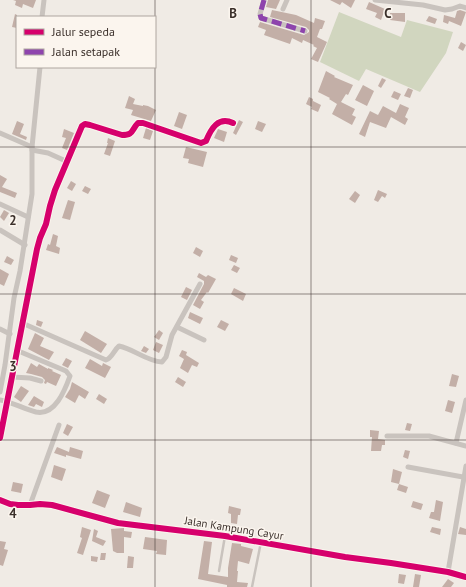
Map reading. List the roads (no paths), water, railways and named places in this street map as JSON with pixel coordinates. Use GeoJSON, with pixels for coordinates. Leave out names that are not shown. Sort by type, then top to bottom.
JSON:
{"type":"FeatureCollection","features":[{"type":"Feature","properties":{"kind":"street"},"geometry":{"type":"LineString","coordinates":[[42,16],[44,0]]}},
{"type":"Feature","properties":{"kind":"street"},"geometry":{"type":"LineString","coordinates":[[264,0],[260,14],[262,18],[305,31]]}},
{"type":"Feature","properties":{"kind":"street"},"geometry":{"type":"LineString","coordinates":[[282,9],[287,0]]}},
{"type":"Feature","properties":{"kind":"street"},"geometry":{"type":"LineString","coordinates":[[375,0],[423,5],[445,10],[460,6],[466,8]]}},
{"type":"Feature","properties":{"kind":"street"},"geometry":{"type":"LineString","coordinates":[[0,392],[32,194],[32,148],[40,68]]}},
{"type":"Feature","properties":{"kind":"street"},"geometry":{"type":"LineString","coordinates":[[0,438],[16,350],[37,249],[46,224],[50,206],[82,126],[86,124],[126,135],[132,133],[138,123],[143,123],[201,143],[206,141],[213,126],[225,121],[233,123]]}},
{"type":"Feature","properties":{"kind":"street"},"geometry":{"type":"LineString","coordinates":[[0,133],[32,148],[68,162]]}},
{"type":"Feature","properties":{"kind":"street"},"geometry":{"type":"LineString","coordinates":[[0,204],[28,217]]}},
{"type":"Feature","properties":{"kind":"street"},"geometry":{"type":"LineString","coordinates":[[0,230],[24,246]]}},
{"type":"Feature","properties":{"kind":"street"},"geometry":{"type":"LineString","coordinates":[[22,323],[106,360],[109,359],[119,346],[128,348],[149,359],[162,362],[172,335],[200,284]]}},
{"type":"Feature","properties":{"kind":"street"},"geometry":{"type":"LineString","coordinates":[[177,327],[204,340]]}},
{"type":"Feature","properties":{"kind":"street"},"geometry":{"type":"LineString","coordinates":[[0,329],[10,334]]}},
{"type":"Feature","properties":{"kind":"street"},"geometry":{"type":"LineString","coordinates":[[0,400],[7,401],[34,411],[46,411],[52,408],[57,402],[70,376],[66,371],[16,350]]}},
{"type":"Feature","properties":{"kind":"street"},"geometry":{"type":"LineString","coordinates":[[12,377],[30,378],[41,381]]}},
{"type":"Feature","properties":{"kind":"street"},"geometry":{"type":"LineString","coordinates":[[456,443],[466,400]]}},
{"type":"Feature","properties":{"kind":"street"},"geometry":{"type":"LineString","coordinates":[[30,506],[59,425]]}},
{"type":"Feature","properties":{"kind":"street"},"geometry":{"type":"LineString","coordinates":[[386,436],[429,436],[466,446]]}},
{"type":"Feature","properties":{"kind":"street"},"geometry":{"type":"LineString","coordinates":[[448,572],[466,466]]}},
{"type":"Feature","properties":{"kind":"street"},"geometry":{"type":"LineString","coordinates":[[408,467],[463,477]]}},
{"type":"Feature","properties":{"kind":"street","name":"Jalan Kampung Cayur"},"geometry":{"type":"LineString","coordinates":[[0,500],[10,504],[30,506],[47,504],[118,523],[225,536],[314,552],[448,572],[466,577]]}},
{"type":"Feature","properties":{"kind":"lane"},"geometry":{"type":"LineString","coordinates":[[219,571],[225,536]]}},
{"type":"Feature","properties":{"kind":"lane"},"geometry":{"type":"LineString","coordinates":[[252,587],[261,542]]}}]}
